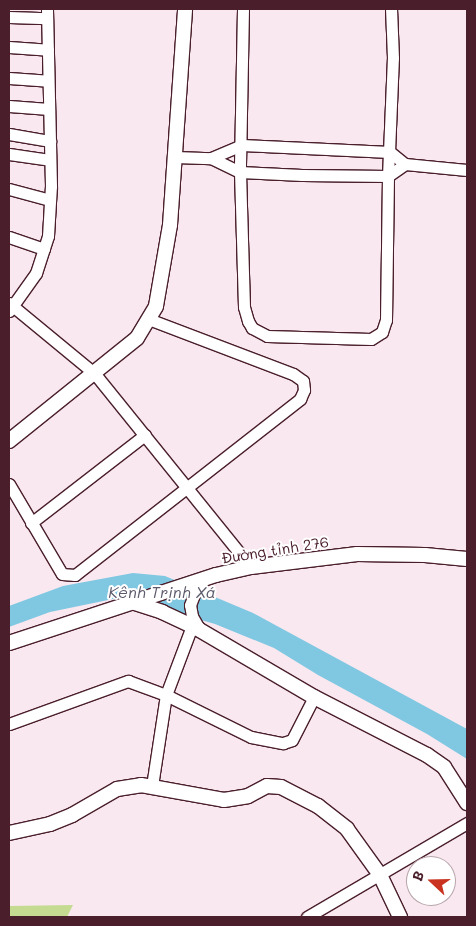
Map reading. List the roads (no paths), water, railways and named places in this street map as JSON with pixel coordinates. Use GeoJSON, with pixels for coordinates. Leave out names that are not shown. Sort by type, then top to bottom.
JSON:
{"type":"FeatureCollection","features":[{"type":"Feature","properties":{"kind":"main road"},"geometry":{"type":"LineString","coordinates":[[9,441],[95,374],[137,338],[156,306],[170,225],[185,9]]}},
{"type":"Feature","properties":{"kind":"main road","name":"Đường tỉnh 276"},"geometry":{"type":"LineString","coordinates":[[9,643],[205,579],[251,567],[357,554],[425,555],[467,559]]}},
{"type":"Feature","properties":{"kind":"main road"},"geometry":{"type":"LineString","coordinates":[[132,602],[162,612],[197,629],[314,697],[435,760],[444,767],[467,803]]}},
{"type":"Feature","properties":{"kind":"main road"},"geometry":{"type":"LineString","coordinates":[[9,833],[48,824],[72,815],[117,789],[141,785],[224,800],[248,796],[267,786],[290,790],[333,815],[347,829],[380,875],[400,917]]}},
{"type":"Feature","properties":{"kind":"street"},"geometry":{"type":"LineString","coordinates":[[243,9],[242,145],[240,172],[244,307],[248,322],[252,328],[267,336],[371,339],[379,335],[385,327],[390,152],[391,9]]}},
{"type":"Feature","properties":{"kind":"street"},"geometry":{"type":"LineString","coordinates":[[9,17],[47,13],[50,141],[48,236],[36,273],[10,307],[95,374],[251,567]]}},
{"type":"Feature","properties":{"kind":"street"},"geometry":{"type":"LineString","coordinates":[[9,47],[48,50]]}},
{"type":"Feature","properties":{"kind":"street"},"geometry":{"type":"LineString","coordinates":[[9,78],[48,81]]}},
{"type":"Feature","properties":{"kind":"street"},"geometry":{"type":"LineString","coordinates":[[9,106],[49,110]]}},
{"type":"Feature","properties":{"kind":"street"},"geometry":{"type":"LineString","coordinates":[[9,134],[50,141]]}},
{"type":"Feature","properties":{"kind":"street"},"geometry":{"type":"LineString","coordinates":[[211,158],[242,145],[390,152],[405,164],[467,170]]}},
{"type":"Feature","properties":{"kind":"street"},"geometry":{"type":"LineString","coordinates":[[9,154],[50,160]]}},
{"type":"Feature","properties":{"kind":"street"},"geometry":{"type":"LineString","coordinates":[[175,157],[211,158],[240,172],[388,176],[405,164]]}},
{"type":"Feature","properties":{"kind":"street"},"geometry":{"type":"LineString","coordinates":[[9,189],[50,200]]}},
{"type":"Feature","properties":{"kind":"street"},"geometry":{"type":"LineString","coordinates":[[9,237],[44,249]]}},
{"type":"Feature","properties":{"kind":"street"},"geometry":{"type":"LineString","coordinates":[[9,484],[62,574],[75,575],[294,406],[300,399],[304,390],[302,381],[293,374],[148,319]]}},
{"type":"Feature","properties":{"kind":"street"},"geometry":{"type":"LineString","coordinates":[[31,524],[145,435]]}},
{"type":"Feature","properties":{"kind":"street"},"geometry":{"type":"LineString","coordinates":[[152,786],[166,695],[197,629],[190,605],[197,587],[205,579]]}},
{"type":"Feature","properties":{"kind":"street"},"geometry":{"type":"LineString","coordinates":[[9,724],[128,681],[166,695],[251,737],[283,744],[292,740],[314,697]]}},
{"type":"Feature","properties":{"kind":"street"},"geometry":{"type":"LineString","coordinates":[[307,917],[467,823]]}},
{"type":"Feature","properties":{"kind":"water","name":"Kênh Trịnh Xá"},"geometry":{"type":"Polygon","coordinates":[[[133,573],[165,576],[253,613],[467,729],[467,759],[427,734],[318,675],[274,648],[215,624],[152,606],[113,599],[50,612],[9,627],[9,606],[63,586],[133,573]]]}}]}
